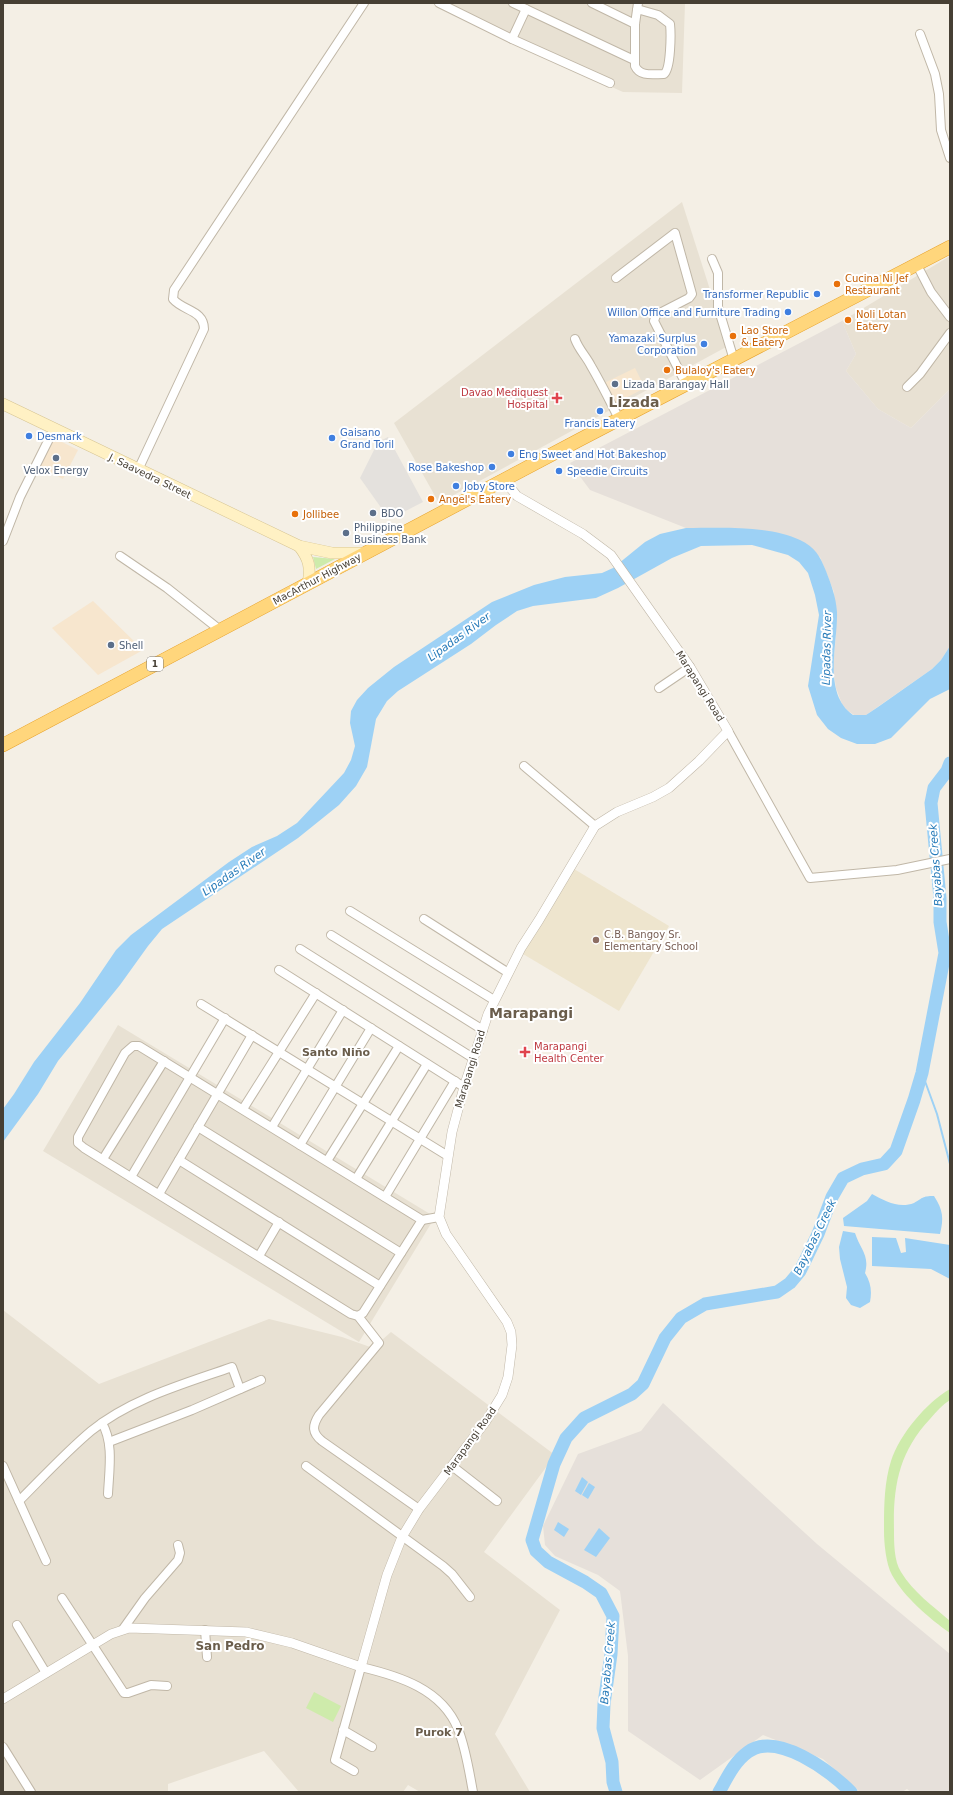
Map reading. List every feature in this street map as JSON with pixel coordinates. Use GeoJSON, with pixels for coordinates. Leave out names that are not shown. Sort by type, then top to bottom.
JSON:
{"type":"FeatureCollection","features":[{"type":"Feature","properties":{"kind":"highway","name":"MacArthur Highway"},"geometry":{"type":"LineString","coordinates":[[3,745],[619,419],[950,247]]}},
{"type":"Feature","properties":{"kind":"main road","name":"J. Saavedra Street"},"geometry":{"type":"LineString","coordinates":[[3,404],[299,546],[332,553],[366,553]]}},
{"type":"Feature","properties":{"kind":"main road"},"geometry":{"type":"LineString","coordinates":[[299,546],[307,557],[310,565],[308,584]]}},
{"type":"Feature","properties":{"kind":"street"},"geometry":{"type":"LineString","coordinates":[[138,470],[204,329],[202,318],[173,299],[174,290],[364,3]]}},
{"type":"Feature","properties":{"kind":"street"},"geometry":{"type":"LineString","coordinates":[[439,3],[512,39],[610,83]]}},
{"type":"Feature","properties":{"kind":"street"},"geometry":{"type":"LineString","coordinates":[[513,3],[634,60]]}},
{"type":"Feature","properties":{"kind":"street"},"geometry":{"type":"LineString","coordinates":[[592,3],[635,24]]}},
{"type":"Feature","properties":{"kind":"street"},"geometry":{"type":"LineString","coordinates":[[637,6],[658,15],[670,24],[671,34],[668,70],[664,74],[643,74],[636,69],[634,60],[635,24],[637,6]]}},
{"type":"Feature","properties":{"kind":"street"},"geometry":{"type":"LineString","coordinates":[[512,39],[526,9]]}},
{"type":"Feature","properties":{"kind":"street"},"geometry":{"type":"LineString","coordinates":[[920,34],[935,74],[939,94],[941,130],[950,158]]}},
{"type":"Feature","properties":{"kind":"street"},"geometry":{"type":"LineString","coordinates":[[616,278],[675,233],[692,294],[689,298],[656,315],[654,321],[686,384]]}},
{"type":"Feature","properties":{"kind":"street"},"geometry":{"type":"LineString","coordinates":[[712,259],[718,273],[718,307],[734,360]]}},
{"type":"Feature","properties":{"kind":"street"},"geometry":{"type":"LineString","coordinates":[[917,265],[931,292],[950,317]]}},
{"type":"Feature","properties":{"kind":"street"},"geometry":{"type":"LineString","coordinates":[[907,387],[920,374],[950,333]]}},
{"type":"Feature","properties":{"kind":"street"},"geometry":{"type":"LineString","coordinates":[[575,339],[579,350],[594,371],[619,419]]}},
{"type":"Feature","properties":{"kind":"street"},"geometry":{"type":"LineString","coordinates":[[3,541],[20,497],[54,429]]}},
{"type":"Feature","properties":{"kind":"street","name":"Marapangi Road"},"geometry":{"type":"LineString","coordinates":[[361,1667],[387,1575],[402,1537],[419,1509],[486,1421],[502,1395],[508,1376],[512,1345],[511,1332],[507,1322],[446,1234],[439,1217],[452,1132],[473,1058],[494,1000],[508,972],[595,826],[617,812],[653,797],[669,788],[699,761],[728,731],[690,667],[616,562],[595,542],[517,496],[504,480]]}},
{"type":"Feature","properties":{"kind":"street"},"geometry":{"type":"LineString","coordinates":[[120,556],[167,588],[220,630]]}},
{"type":"Feature","properties":{"kind":"street"},"geometry":{"type":"LineString","coordinates":[[659,688],[690,667]]}},
{"type":"Feature","properties":{"kind":"street"},"geometry":{"type":"LineString","coordinates":[[728,731],[810,878],[883,872],[950,859]]}},
{"type":"Feature","properties":{"kind":"street"},"geometry":{"type":"LineString","coordinates":[[524,766],[595,826]]}},
{"type":"Feature","properties":{"kind":"street"},"geometry":{"type":"LineString","coordinates":[[350,911],[494,1000]]}},
{"type":"Feature","properties":{"kind":"street"},"geometry":{"type":"LineString","coordinates":[[424,919],[508,972]]}},
{"type":"Feature","properties":{"kind":"street"},"geometry":{"type":"LineString","coordinates":[[331,935],[483,1030]]}},
{"type":"Feature","properties":{"kind":"street"},"geometry":{"type":"LineString","coordinates":[[300,949],[473,1058]]}},
{"type":"Feature","properties":{"kind":"street"},"geometry":{"type":"LineString","coordinates":[[280,970],[464,1087]]}},
{"type":"Feature","properties":{"kind":"street"},"geometry":{"type":"LineString","coordinates":[[243,1109],[316,993]]}},
{"type":"Feature","properties":{"kind":"street"},"geometry":{"type":"LineString","coordinates":[[201,1004],[308,1068],[448,1156]]}},
{"type":"Feature","properties":{"kind":"street"},"geometry":{"type":"LineString","coordinates":[[272,1127],[343,1010]]}},
{"type":"Feature","properties":{"kind":"street"},"geometry":{"type":"LineString","coordinates":[[131,1177],[225,1018]]}},
{"type":"Feature","properties":{"kind":"street"},"geometry":{"type":"LineString","coordinates":[[300,1144],[371,1028]]}},
{"type":"Feature","properties":{"kind":"street"},"geometry":{"type":"LineString","coordinates":[[159,1194],[252,1034]]}},
{"type":"Feature","properties":{"kind":"street"},"geometry":{"type":"LineString","coordinates":[[419,1509],[315,1436],[313,1432],[313,1426],[318,1415],[378,1343],[358,1316],[351,1314],[81,1146],[77,1140],[125,1053],[133,1046],[139,1046],[422,1220],[439,1217]]}},
{"type":"Feature","properties":{"kind":"street"},"geometry":{"type":"LineString","coordinates":[[328,1162],[399,1046]]}},
{"type":"Feature","properties":{"kind":"street"},"geometry":{"type":"LineString","coordinates":[[103,1159],[164,1061]]}},
{"type":"Feature","properties":{"kind":"street"},"geometry":{"type":"LineString","coordinates":[[356,1179],[427,1064]]}},
{"type":"Feature","properties":{"kind":"street"},"geometry":{"type":"LineString","coordinates":[[385,1197],[455,1082]]}},
{"type":"Feature","properties":{"kind":"street"},"geometry":{"type":"LineString","coordinates":[[198,1127],[401,1253]]}},
{"type":"Feature","properties":{"kind":"street"},"geometry":{"type":"LineString","coordinates":[[179,1160],[380,1286]]}},
{"type":"Feature","properties":{"kind":"street"},"geometry":{"type":"LineString","coordinates":[[358,1316],[363,1313],[422,1220]]}},
{"type":"Feature","properties":{"kind":"street"},"geometry":{"type":"LineString","coordinates":[[259,1256],[279,1222]]}},
{"type":"Feature","properties":{"kind":"street"},"geometry":{"type":"LineString","coordinates":[[19,1500],[81,1440],[102,1423],[126,1408],[160,1392],[232,1367],[240,1390]]}},
{"type":"Feature","properties":{"kind":"street"},"geometry":{"type":"LineString","coordinates":[[109,1442],[240,1390],[261,1380]]}},
{"type":"Feature","properties":{"kind":"street"},"geometry":{"type":"LineString","coordinates":[[102,1423],[107,1430],[109,1442],[108,1494]]}},
{"type":"Feature","properties":{"kind":"street"},"geometry":{"type":"LineString","coordinates":[[3,1466],[6,1483],[19,1500],[46,1561]]}},
{"type":"Feature","properties":{"kind":"street"},"geometry":{"type":"LineString","coordinates":[[306,1466],[452,1574],[470,1597]]}},
{"type":"Feature","properties":{"kind":"street"},"geometry":{"type":"LineString","coordinates":[[452,1466],[497,1501]]}},
{"type":"Feature","properties":{"kind":"street"},"geometry":{"type":"LineString","coordinates":[[123,1629],[141,1603],[178,1560],[180,1553],[178,1544]]}},
{"type":"Feature","properties":{"kind":"street"},"geometry":{"type":"LineString","coordinates":[[62,1598],[124,1693],[128,1693],[151,1684],[167,1686]]}},
{"type":"Feature","properties":{"kind":"street"},"geometry":{"type":"LineString","coordinates":[[17,1625],[46,1673]]}},
{"type":"Feature","properties":{"kind":"street"},"geometry":{"type":"LineString","coordinates":[[3,1699],[93,1644],[123,1629],[144,1628],[205,1630],[259,1634],[292,1643],[361,1667],[392,1675],[415,1684],[426,1691],[443,1707],[458,1728],[463,1743],[473,1792]]}},
{"type":"Feature","properties":{"kind":"street"},"geometry":{"type":"LineString","coordinates":[[205,1630],[207,1657]]}},
{"type":"Feature","properties":{"kind":"street"},"geometry":{"type":"LineString","coordinates":[[354,1770],[334,1760],[361,1667]]}},
{"type":"Feature","properties":{"kind":"street"},"geometry":{"type":"LineString","coordinates":[[343,1730],[372,1747]]}},
{"type":"Feature","properties":{"kind":"street"},"geometry":{"type":"LineString","coordinates":[[3,1747],[31,1792]]}},
{"type":"Feature","properties":{"kind":"shaded area"},"geometry":{"type":"Polygon","coordinates":[[[440,3],[685,3],[682,93],[623,92],[511,42],[440,3]]]}},
{"type":"Feature","properties":{"kind":"shaded area"},"geometry":{"type":"Polygon","coordinates":[[[682,202],[728,346],[439,503],[394,423],[682,202]]]}},
{"type":"Feature","properties":{"kind":"shaded area"},"geometry":{"type":"Polygon","coordinates":[[[950,256],[950,389],[911,428],[878,409],[846,371],[856,354],[842,321],[950,256]]]}},
{"type":"Feature","properties":{"kind":"shaded area"},"geometry":{"type":"Polygon","coordinates":[[[842,321],[856,354],[846,371],[878,409],[911,428],[950,389],[950,646],[941,660],[932,669],[866,715],[854,715],[847,710],[842,704],[836,688],[833,667],[836,636],[834,592],[820,557],[765,531],[733,528],[686,528],[590,490],[570,463],[842,321]]]}},
{"type":"Feature","properties":{"kind":"shaded area"},"geometry":{"type":"Polygon","coordinates":[[[635,368],[645,388],[614,404],[604,383],[635,368]]]}},
{"type":"Feature","properties":{"kind":"shaded area"},"geometry":{"type":"Polygon","coordinates":[[[388,437],[423,502],[392,518],[387,516],[360,478],[378,442],[388,437]]]}},
{"type":"Feature","properties":{"kind":"shaded area"},"geometry":{"type":"Polygon","coordinates":[[[54,438],[78,450],[63,479],[40,467],[54,438]]]}},
{"type":"Feature","properties":{"kind":"shaded area"},"geometry":{"type":"Polygon","coordinates":[[[93,601],[143,650],[98,675],[52,628],[93,601]]]}},
{"type":"Feature","properties":{"kind":"shaded area","name":"C.B. Bangoy Sr. Elementary School"},"geometry":{"type":"Polygon","coordinates":[[[574,869],[669,926],[619,1011],[523,954],[574,869]]]}},
{"type":"Feature","properties":{"kind":"shaded area"},"geometry":{"type":"Polygon","coordinates":[[[118,1025],[435,1217],[359,1342],[43,1151],[118,1025]]]}},
{"type":"Feature","properties":{"kind":"shaded area"},"geometry":{"type":"Polygon","coordinates":[[[3,1310],[99,1384],[269,1319],[342,1337],[373,1348],[391,1332],[555,1455],[484,1552],[560,1610],[495,1734],[530,1792],[420,1792],[408,1785],[403,1792],[299,1792],[264,1751],[168,1784],[168,1792],[3,1791],[3,1310]]]}},
{"type":"Feature","properties":{"kind":"shaded area"},"geometry":{"type":"Polygon","coordinates":[[[663,1403],[817,1544],[950,1654],[950,1792],[911,1792],[907,1789],[902,1792],[860,1792],[823,1759],[763,1735],[700,1780],[628,1731],[628,1656],[620,1591],[598,1575],[555,1556],[545,1545],[543,1526],[578,1454],[641,1431],[663,1403]]]}},
{"type":"Feature","properties":{"kind":"green space"},"geometry":{"type":"Polygon","coordinates":[[[313,557],[335,559],[316,569],[313,557]]]}},
{"type":"Feature","properties":{"kind":"green space"},"geometry":{"type":"Polygon","coordinates":[[[950,1389],[950,1400],[939,1409],[920,1431],[911,1444],[900,1470],[895,1499],[894,1546],[901,1572],[917,1592],[950,1621],[950,1633],[934,1621],[910,1599],[892,1575],[888,1565],[885,1547],[884,1505],[891,1461],[901,1440],[907,1430],[923,1411],[932,1402],[950,1389]]]}},
{"type":"Feature","properties":{"kind":"green space"},"geometry":{"type":"Polygon","coordinates":[[[314,1692],[341,1706],[333,1722],[306,1708],[314,1692]]]}},
{"type":"Feature","properties":{"kind":"water","name":"Lipadas River"},"geometry":{"type":"Polygon","coordinates":[[[686,528],[744,528],[774,532],[788,535],[800,540],[813,549],[819,556],[824,566],[836,601],[837,625],[834,653],[835,681],[843,706],[853,715],[866,715],[932,669],[941,660],[950,646],[950,689],[930,699],[891,738],[875,744],[857,744],[841,738],[828,729],[817,715],[808,686],[819,615],[808,573],[799,562],[788,555],[752,545],[701,546],[672,558],[618,588],[596,598],[533,606],[517,611],[471,644],[398,691],[387,701],[376,719],[367,767],[356,786],[339,805],[298,838],[162,929],[120,985],[58,1061],[38,1094],[3,1142],[3,1109],[34,1062],[80,1003],[116,950],[131,935],[229,862],[252,847],[277,836],[297,823],[344,773],[351,760],[355,746],[350,723],[351,711],[357,700],[368,688],[394,667],[492,602],[534,585],[565,577],[602,573],[613,568],[645,542],[660,534],[686,528]]]}},
{"type":"Feature","properties":{"kind":"water"},"geometry":{"type":"Polygon","coordinates":[[[872,1194],[898,1205],[908,1205],[925,1197],[934,1196],[942,1214],[940,1234],[844,1226],[843,1218],[867,1201],[872,1194]]]}},
{"type":"Feature","properties":{"kind":"water"},"geometry":{"type":"Polygon","coordinates":[[[843,1231],[855,1233],[864,1252],[866,1261],[865,1273],[870,1284],[871,1298],[870,1302],[860,1308],[851,1305],[846,1298],[847,1287],[840,1259],[839,1247],[843,1231]]]}},
{"type":"Feature","properties":{"kind":"water"},"geometry":{"type":"Polygon","coordinates":[[[872,1237],[896,1238],[901,1253],[906,1252],[905,1238],[950,1245],[950,1279],[931,1269],[872,1266],[872,1237]]]}},
{"type":"Feature","properties":{"kind":"water"},"geometry":{"type":"Polygon","coordinates":[[[582,1477],[588,1482],[581,1495],[575,1491],[582,1477]]]}},
{"type":"Feature","properties":{"kind":"water"},"geometry":{"type":"Polygon","coordinates":[[[589,1483],[595,1487],[588,1499],[582,1495],[589,1483]]]}},
{"type":"Feature","properties":{"kind":"water"},"geometry":{"type":"Polygon","coordinates":[[[558,1522],[569,1529],[564,1537],[554,1530],[558,1522]]]}},
{"type":"Feature","properties":{"kind":"water"},"geometry":{"type":"Polygon","coordinates":[[[599,1528],[610,1538],[596,1557],[584,1550],[599,1528]]]}},
{"type":"Feature","properties":{"kind":"waterway","name":"Bayabas Creek"},"geometry":{"type":"LineString","coordinates":[[616,1792],[613,1782],[612,1762],[603,1728],[604,1704],[611,1654],[613,1616],[601,1593],[585,1582],[548,1562],[536,1551],[532,1540],[554,1464],[566,1438],[584,1418],[632,1394],[643,1384],[665,1338],[681,1318],[705,1304],[777,1292],[790,1283],[800,1271],[818,1234],[832,1197],[843,1178],[862,1169],[884,1164],[896,1151],[922,1073],[945,953],[940,922],[940,898],[931,803],[934,788],[947,771],[950,763]]}},
{"type":"Feature","properties":{"kind":"waterway"},"geometry":{"type":"LineString","coordinates":[[922,1073],[937,1114],[950,1164]]}},
{"type":"Feature","properties":{"kind":"waterway","name":"Bayabas Creek"},"geometry":{"type":"LineString","coordinates":[[719,1792],[731,1770],[743,1756],[760,1747],[773,1746],[802,1756],[830,1774],[851,1792]]}},
{"type":"Feature","properties":{"kind":"place","name":"Cucina Ni Jef Restaurant"},"geometry":{"type":"Point","coordinates":[837,284]}},
{"type":"Feature","properties":{"kind":"place","name":"Transformer Republic"},"geometry":{"type":"Point","coordinates":[817,294]}},
{"type":"Feature","properties":{"kind":"place","name":"Willon Office and Furniture Trading"},"geometry":{"type":"Point","coordinates":[788,312]}},
{"type":"Feature","properties":{"kind":"place","name":"Noli Lotan Eatery"},"geometry":{"type":"Point","coordinates":[848,320]}},
{"type":"Feature","properties":{"kind":"place","name":"Lao Store & Eatery"},"geometry":{"type":"Point","coordinates":[733,336]}},
{"type":"Feature","properties":{"kind":"place","name":"Yamazaki Surplus Corporation"},"geometry":{"type":"Point","coordinates":[704,344]}},
{"type":"Feature","properties":{"kind":"place","name":"Bulaloy's Eatery"},"geometry":{"type":"Point","coordinates":[667,370]}},
{"type":"Feature","properties":{"kind":"place","name":"Lizada Barangay Hall"},"geometry":{"type":"Point","coordinates":[615,384]}},
{"type":"Feature","properties":{"kind":"place","name":"Davao Mediquest Hospital"},"geometry":{"type":"Point","coordinates":[557,398]}},
{"type":"Feature","properties":{"kind":"place","name":"Francis Eatery"},"geometry":{"type":"Point","coordinates":[600,411]}},
{"type":"Feature","properties":{"kind":"place","name":"Desmark"},"geometry":{"type":"Point","coordinates":[29,436]}},
{"type":"Feature","properties":{"kind":"place","name":"Gaisano Grand Toril"},"geometry":{"type":"Point","coordinates":[332,438]}},
{"type":"Feature","properties":{"kind":"place","name":"Eng Sweet and Hot Bakeshop"},"geometry":{"type":"Point","coordinates":[511,454]}},
{"type":"Feature","properties":{"kind":"place","name":"Velox Energy"},"geometry":{"type":"Point","coordinates":[56,458]}},
{"type":"Feature","properties":{"kind":"place","name":"Rose Bakeshop"},"geometry":{"type":"Point","coordinates":[492,467]}},
{"type":"Feature","properties":{"kind":"place","name":"Speedie Circuits"},"geometry":{"type":"Point","coordinates":[559,471]}},
{"type":"Feature","properties":{"kind":"place","name":"Joby Store"},"geometry":{"type":"Point","coordinates":[456,486]}},
{"type":"Feature","properties":{"kind":"place","name":"Angel's Eatery"},"geometry":{"type":"Point","coordinates":[431,499]}},
{"type":"Feature","properties":{"kind":"place","name":"BDO"},"geometry":{"type":"Point","coordinates":[373,513]}},
{"type":"Feature","properties":{"kind":"place","name":"Jollibee"},"geometry":{"type":"Point","coordinates":[295,514]}},
{"type":"Feature","properties":{"kind":"place","name":"Philippine Business Bank"},"geometry":{"type":"Point","coordinates":[346,533]}},
{"type":"Feature","properties":{"kind":"place","name":"Shell"},"geometry":{"type":"Point","coordinates":[111,645]}},
{"type":"Feature","properties":{"kind":"place","name":"C.B. Bangoy Sr. Elementary School"},"geometry":{"type":"Point","coordinates":[596,940]}},
{"type":"Feature","properties":{"kind":"place","name":"Marapangi Health Center"},"geometry":{"type":"Point","coordinates":[525,1052]}},
{"type":"Feature","properties":{"kind":"district","name":"Lizada"},"geometry":{"type":"Point","coordinates":[634,402]}},
{"type":"Feature","properties":{"kind":"district","name":"Marapangi"},"geometry":{"type":"Point","coordinates":[531,1013]}},
{"type":"Feature","properties":{"kind":"district","name":"Santo Niño"},"geometry":{"type":"Point","coordinates":[336,1052]}},
{"type":"Feature","properties":{"kind":"district","name":"San Pedro"},"geometry":{"type":"Point","coordinates":[230,1646]}},
{"type":"Feature","properties":{"kind":"district","name":"Purok 7"},"geometry":{"type":"Point","coordinates":[439,1732]}}]}
